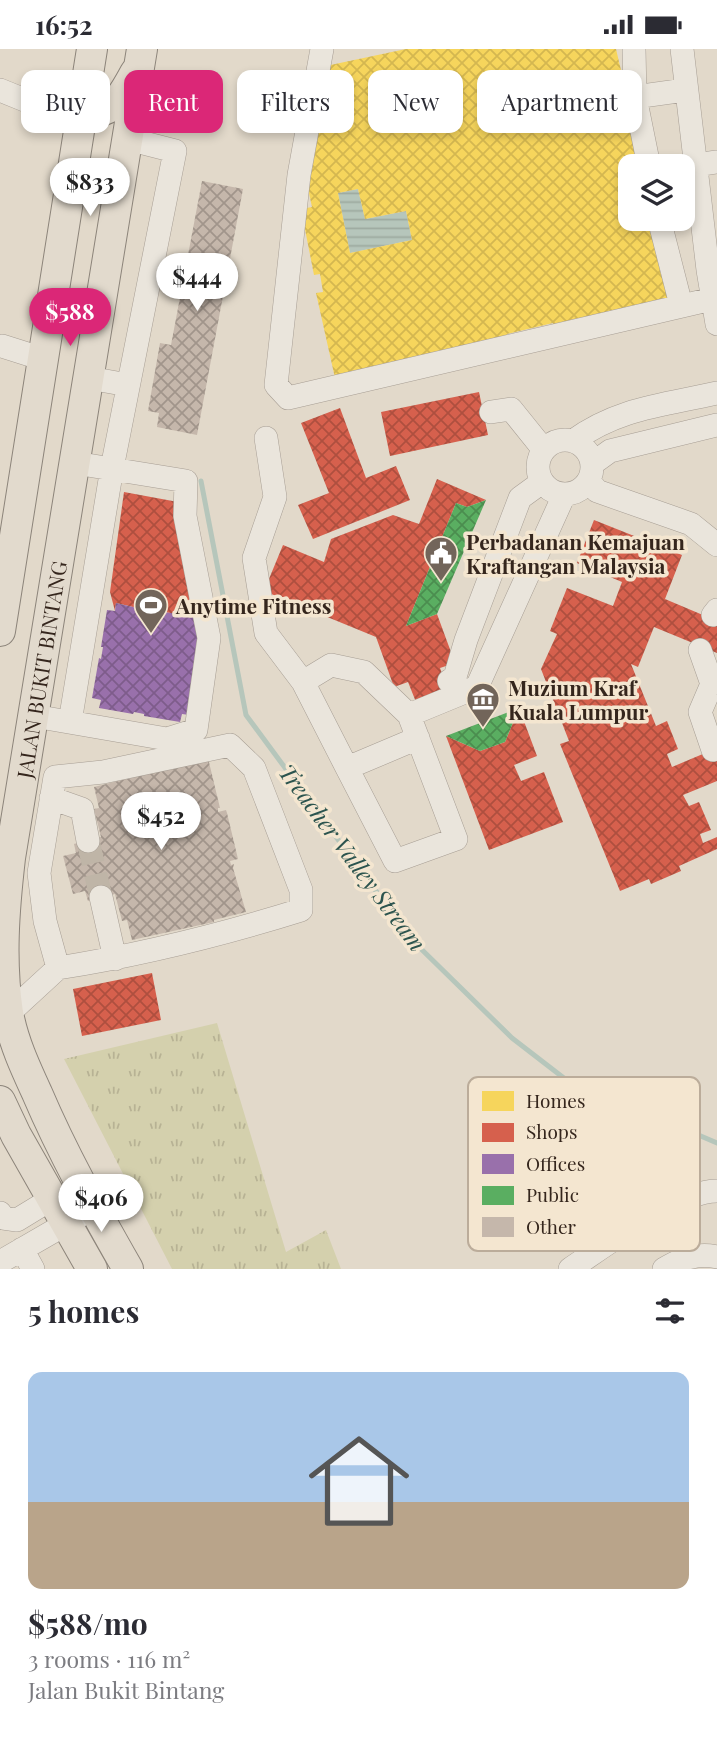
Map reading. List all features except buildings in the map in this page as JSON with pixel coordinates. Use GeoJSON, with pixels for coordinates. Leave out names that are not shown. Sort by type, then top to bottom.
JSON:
{"type":"FeatureCollection","features":[{"type":"Feature","properties":{"kind":"main road"},"geometry":{"type":"LineString","coordinates":[[89,70],[92,49]]}},
{"type":"Feature","properties":{"kind":"main road"},"geometry":{"type":"LineString","coordinates":[[110,107],[116,104],[141,57]]}},
{"type":"Feature","properties":{"kind":"main road","name":"JALAN BUKIT BINTANG"},"geometry":{"type":"LineString","coordinates":[[127,1269],[50,1125],[19,1053],[8,1014],[2,957],[5,856],[34,716],[141,57]]}},
{"type":"Feature","properties":{"kind":"main road"},"geometry":{"type":"LineString","coordinates":[[0,626],[10,505],[43,359],[79,133]]}},
{"type":"Feature","properties":{"kind":"main road"},"geometry":{"type":"LineString","coordinates":[[0,1101],[92,1269]]}},
{"type":"Feature","properties":{"kind":"street"},"geometry":{"type":"LineString","coordinates":[[322,49],[299,175],[276,384],[288,398],[712,299]]}},
{"type":"Feature","properties":{"kind":"street"},"geometry":{"type":"LineString","coordinates":[[634,49],[634,70]]}},
{"type":"Feature","properties":{"kind":"street"},"geometry":{"type":"LineString","coordinates":[[682,49],[685,90],[707,163],[712,299],[717,324]]}},
{"type":"Feature","properties":{"kind":"street"},"geometry":{"type":"LineString","coordinates":[[0,90],[21,99]]}},
{"type":"Feature","properties":{"kind":"street"},"geometry":{"type":"LineString","coordinates":[[642,96],[685,90]]}},
{"type":"Feature","properties":{"kind":"street"},"geometry":{"type":"LineString","coordinates":[[642,132],[647,154]]}},
{"type":"Feature","properties":{"kind":"street"},"geometry":{"type":"LineString","coordinates":[[76,723],[104,555],[128,385],[175,151],[128,139]]}},
{"type":"Feature","properties":{"kind":"street"},"geometry":{"type":"LineString","coordinates":[[662,231],[681,305]]}},
{"type":"Feature","properties":{"kind":"street"},"geometry":{"type":"LineString","coordinates":[[2,346],[43,359]]}},
{"type":"Feature","properties":{"kind":"street"},"geometry":{"type":"LineString","coordinates":[[89,378],[128,385]]}},
{"type":"Feature","properties":{"kind":"street"},"geometry":{"type":"LineString","coordinates":[[573,441],[603,421],[626,412],[717,393]]}},
{"type":"Feature","properties":{"kind":"street"},"geometry":{"type":"LineString","coordinates":[[688,400],[706,428],[610,451],[590,473],[573,493],[564,495],[551,491],[542,482],[538,471],[538,460],[552,443],[573,441],[586,450],[590,473],[597,491],[691,524],[717,545]]}},
{"type":"Feature","properties":{"kind":"street"},"geometry":{"type":"LineString","coordinates":[[491,412],[511,409],[544,450]]}},
{"type":"Feature","properties":{"kind":"street"},"geometry":{"type":"LineString","coordinates":[[266,438],[275,496],[254,558],[266,633],[303,682],[395,861],[457,839],[410,715],[364,672],[331,665],[303,682]]}},
{"type":"Feature","properties":{"kind":"street"},"geometry":{"type":"LineString","coordinates":[[34,716],[167,739],[195,730],[198,717],[209,638],[186,516],[186,481],[75,463]]}},
{"type":"Feature","properties":{"kind":"street"},"geometry":{"type":"LineString","coordinates":[[449,681],[455,677],[466,640],[520,498],[542,482]]}},
{"type":"Feature","properties":{"kind":"street"},"geometry":{"type":"LineString","coordinates":[[410,715],[477,687],[564,495]]}},
{"type":"Feature","properties":{"kind":"street"},"geometry":{"type":"LineString","coordinates":[[62,539],[104,555]]}},
{"type":"Feature","properties":{"kind":"street"},"geometry":{"type":"LineString","coordinates":[[466,640],[491,656]]}},
{"type":"Feature","properties":{"kind":"street"},"geometry":{"type":"LineString","coordinates":[[701,650],[715,684],[700,712],[713,750]]}},
{"type":"Feature","properties":{"kind":"street"},"geometry":{"type":"LineString","coordinates":[[347,768],[418,738]]}},
{"type":"Feature","properties":{"kind":"street"},"geometry":{"type":"LineString","coordinates":[[8,1014],[58,968],[115,959],[244,928],[301,910],[301,890],[254,768],[230,745],[103,772],[53,788]]}},
{"type":"Feature","properties":{"kind":"street"},"geometry":{"type":"LineString","coordinates":[[53,788],[82,809],[88,841]]}},
{"type":"Feature","properties":{"kind":"street"},"geometry":{"type":"LineString","coordinates":[[53,788],[39,873],[45,921],[58,968]]}},
{"type":"Feature","properties":{"kind":"street"},"geometry":{"type":"LineString","coordinates":[[5,856],[45,921]]}},
{"type":"Feature","properties":{"kind":"street"},"geometry":{"type":"LineString","coordinates":[[101,897],[115,959]]}},
{"type":"Feature","properties":{"kind":"street"},"geometry":{"type":"LineString","coordinates":[[6,1220],[93,1208]]}},
{"type":"Feature","properties":{"kind":"street"},"geometry":{"type":"LineString","coordinates":[[0,1262],[27,1259],[59,1211]]}},
{"type":"Feature","properties":{"kind":"street"},"geometry":{"type":"LineString","coordinates":[[570,1269],[598,1251]]}},
{"type":"Feature","properties":{"kind":"street"},"geometry":{"type":"LineString","coordinates":[[664,1269],[693,1256],[717,1257]]}},
{"type":"Feature","properties":{"kind":"green space"},"geometry":{"type":"Polygon","coordinates":[[[217,1023],[286,1252],[326,1230],[341,1269],[172,1269],[64,1059],[217,1023]]]}},
{"type":"Feature","properties":{"kind":"shaded area"},"geometry":{"type":"Polygon","coordinates":[[[358,189],[365,219],[406,211],[412,240],[350,253],[338,193],[358,189]]]}},
{"type":"Feature","properties":{"kind":"waterway","name":"Treacher Valley Stream"},"geometry":{"type":"LineString","coordinates":[[201,481],[246,715],[413,941],[512,1038],[563,1077]]}},
{"type":"Feature","properties":{"kind":"waterway","name":"Treacher Valley Stream"},"geometry":{"type":"LineString","coordinates":[[700,1136],[717,1143]]}},
{"type":"Feature","properties":{"kind":"tunnel"},"geometry":{"type":"LineString","coordinates":[[88,841],[101,897]]}},
{"type":"Feature","properties":{"kind":"place","name":"Perbadanan Kemajuan Kraftangan Malaysia"},"geometry":{"type":"Point","coordinates":[441,583]}},
{"type":"Feature","properties":{"kind":"place","name":"Anytime Fitness"},"geometry":{"type":"Point","coordinates":[151,635]}},
{"type":"Feature","properties":{"kind":"place","name":"Muzium Kraf Kuala Lumpur"},"geometry":{"type":"Point","coordinates":[483,729]}}]}
